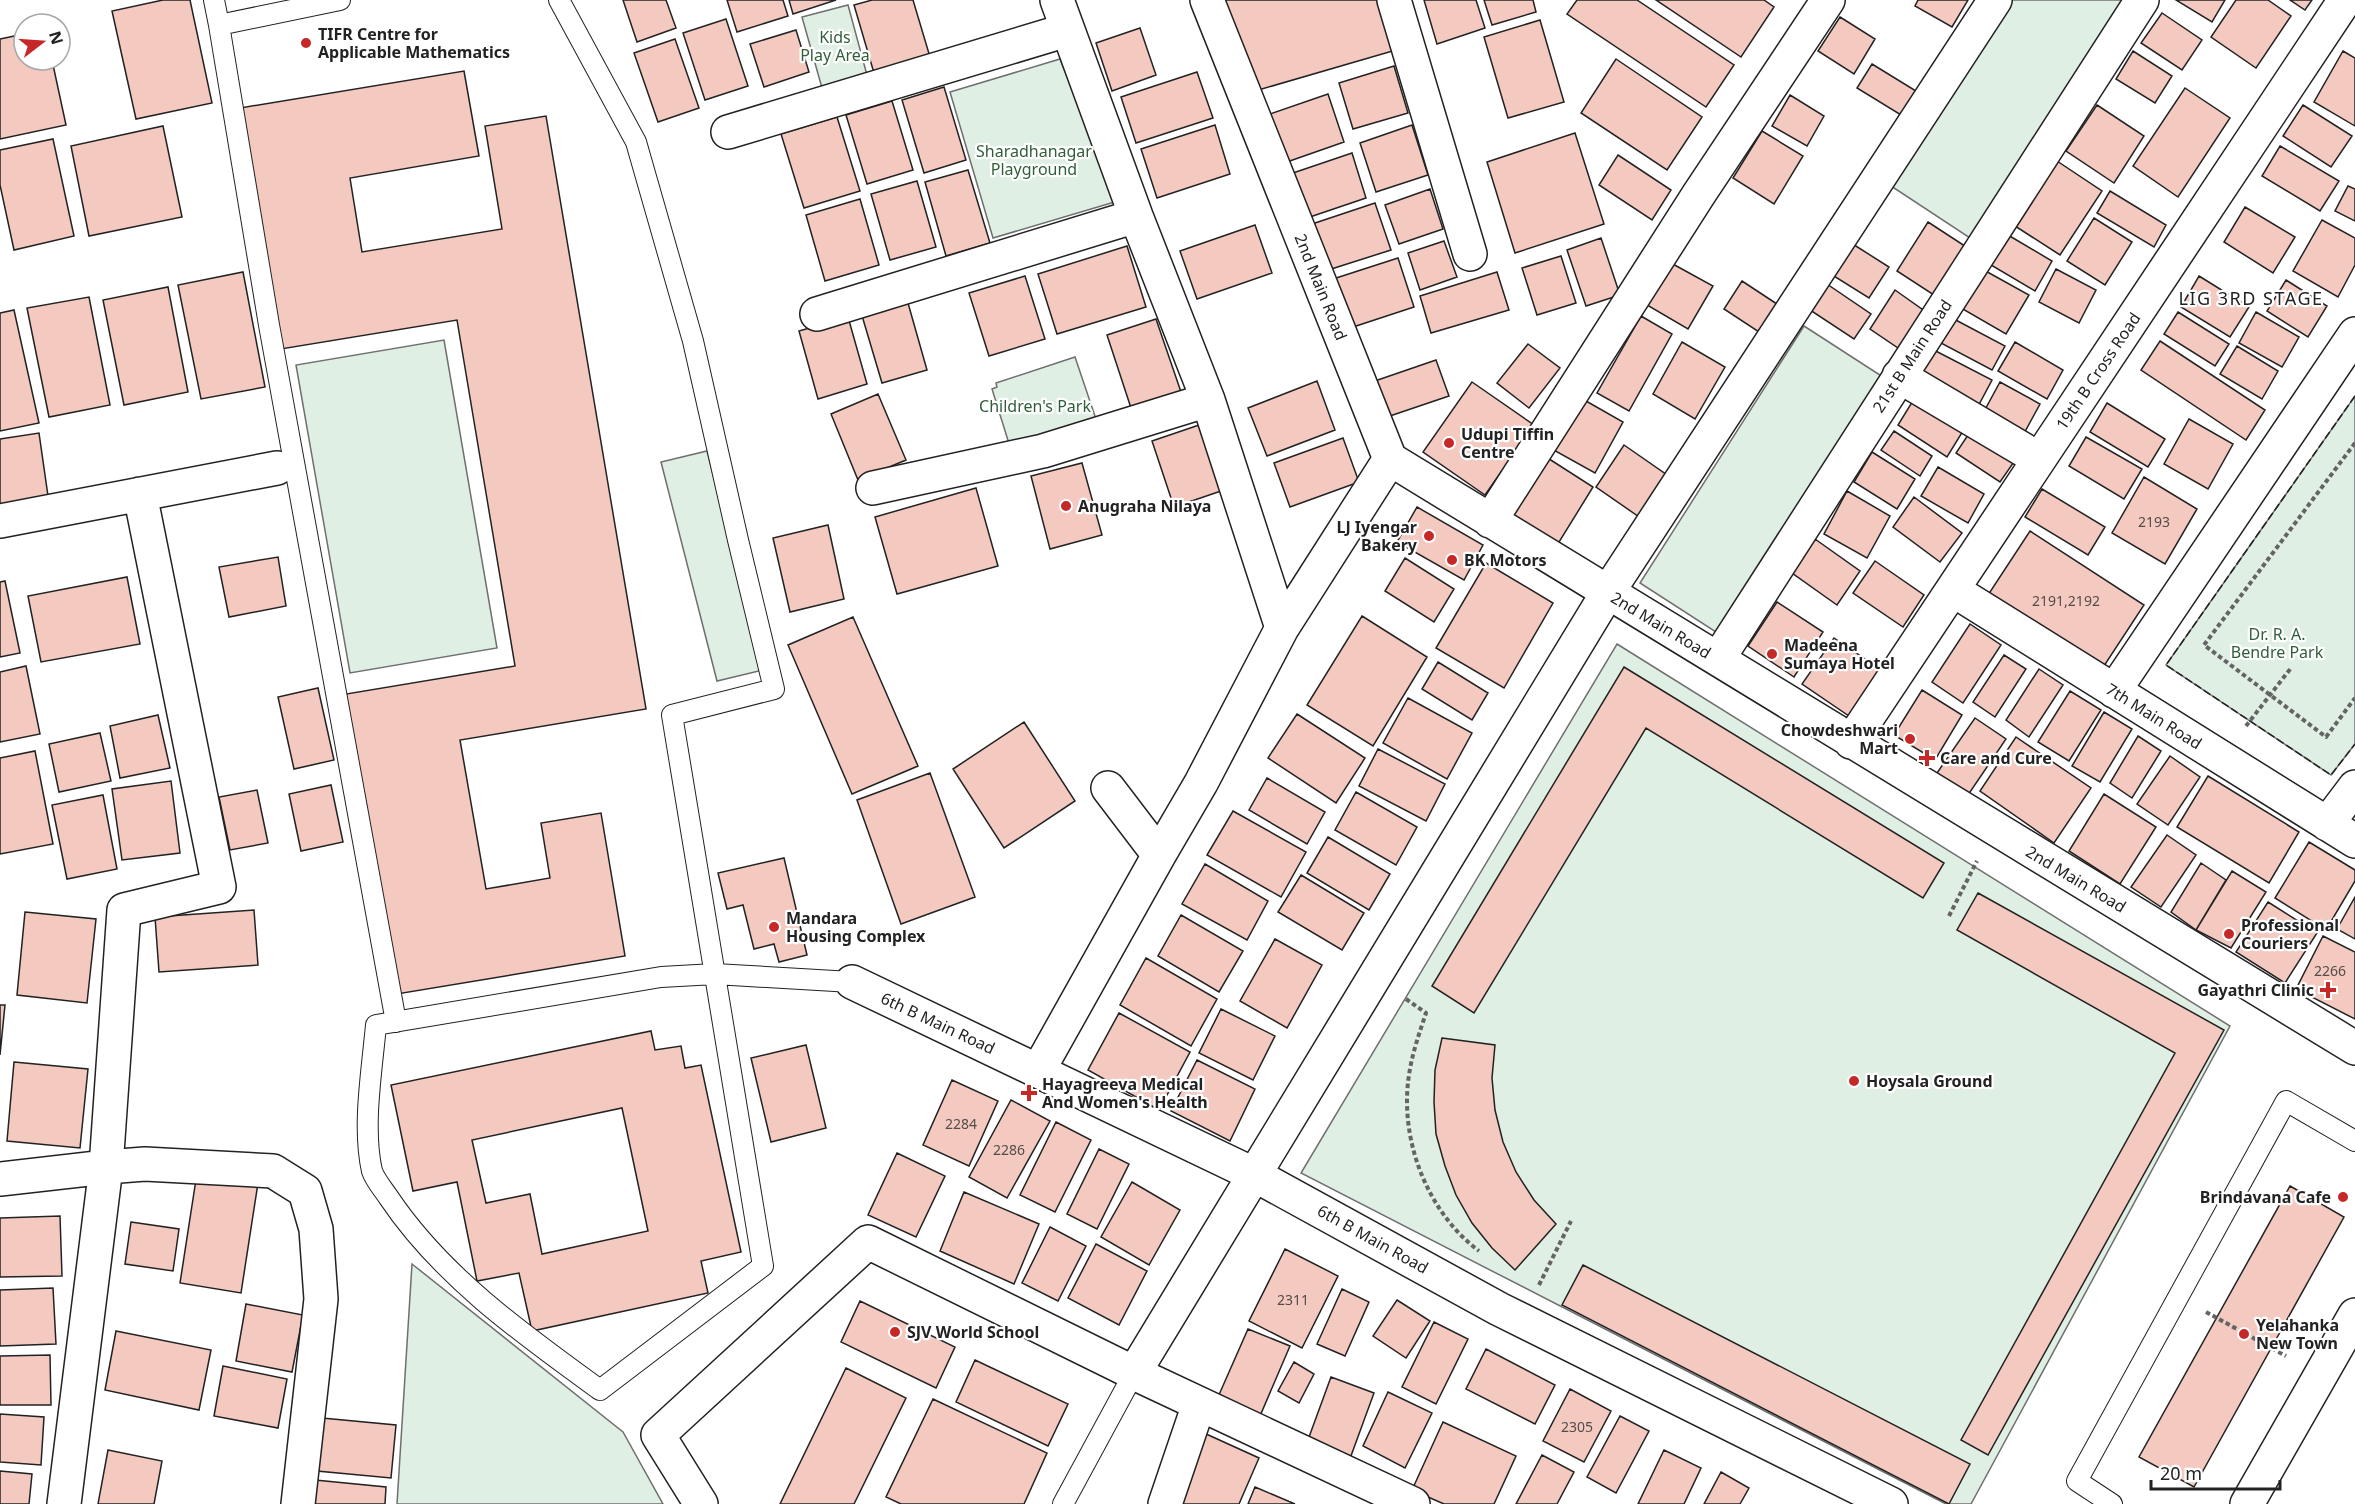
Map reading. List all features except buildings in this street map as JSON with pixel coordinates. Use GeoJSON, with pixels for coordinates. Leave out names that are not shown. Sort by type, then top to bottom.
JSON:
{"type":"FeatureCollection","features":[{"type":"Feature","properties":{"kind":"street","name":"2nd Main Road"},"geometry":{"type":"LineString","coordinates":[[1207,0],[1390,459],[2355,1048]]}},
{"type":"Feature","properties":{"kind":"street"},"geometry":{"type":"LineString","coordinates":[[1394,0],[1470,254]]}},
{"type":"Feature","properties":{"kind":"street"},"geometry":{"type":"LineString","coordinates":[[1490,521],[1699,194],[1828,0]]}},
{"type":"Feature","properties":{"kind":"street"},"geometry":{"type":"LineString","coordinates":[[1134,1373],[1608,592],[1995,0]]}},
{"type":"Feature","properties":{"kind":"street","name":"21st B Main Road"},"geometry":{"type":"LineString","coordinates":[[1718,659],[2142,0]]}},
{"type":"Feature","properties":{"kind":"street","name":"19th B Cross Road"},"geometry":{"type":"LineString","coordinates":[[1851,742],[2345,0]]}},
{"type":"Feature","properties":{"kind":"street"},"geometry":{"type":"LineString","coordinates":[[728,132],[1062,15],[1136,216],[1208,400],[1282,628]]}},
{"type":"Feature","properties":{"kind":"street"},"geometry":{"type":"LineString","coordinates":[[817,314],[1136,216]]}},
{"type":"Feature","properties":{"kind":"street"},"geometry":{"type":"LineString","coordinates":[[2114,691],[2355,334]]}},
{"type":"Feature","properties":{"kind":"street"},"geometry":{"type":"LineString","coordinates":[[1899,376],[2039,459]]}},
{"type":"Feature","properties":{"kind":"street"},"geometry":{"type":"LineString","coordinates":[[873,488],[1043,451],[1208,400]]}},
{"type":"Feature","properties":{"kind":"street"},"geometry":{"type":"LineString","coordinates":[[1038,1071],[1201,783],[1282,628],[1390,459]]}},
{"type":"Feature","properties":{"kind":"street"},"geometry":{"type":"LineString","coordinates":[[0,521],[277,468]]}},
{"type":"Feature","properties":{"kind":"street"},"geometry":{"type":"LineString","coordinates":[[64,1504],[106,1167],[124,910],[219,887],[140,494]]}},
{"type":"Feature","properties":{"kind":"street","name":"7th Main Road"},"geometry":{"type":"LineString","coordinates":[[1953,590],[2355,841]]}},
{"type":"Feature","properties":{"kind":"street"},"geometry":{"type":"LineString","coordinates":[[1108,788],[1159,855]]}},
{"type":"Feature","properties":{"kind":"street"},"geometry":{"type":"LineString","coordinates":[[2326,824],[2355,788]]}},
{"type":"Feature","properties":{"kind":"street","name":"6th B Main Road"},"geometry":{"type":"LineString","coordinates":[[852,982],[1253,1174],[1522,1320],[1891,1504]]}},
{"type":"Feature","properties":{"kind":"street"},"geometry":{"type":"LineString","coordinates":[[0,1179],[145,1164],[273,1171],[305,1191],[316,1229],[321,1299],[298,1504]]}},
{"type":"Feature","properties":{"kind":"street"},"geometry":{"type":"LineString","coordinates":[[700,1504],[658,1435],[868,1242],[1134,1373],[1413,1504]]}},
{"type":"Feature","properties":{"kind":"street"},"geometry":{"type":"LineString","coordinates":[[2247,1504],[2355,1315]]}},
{"type":"Feature","properties":{"kind":"street"},"geometry":{"type":"LineString","coordinates":[[1166,1504],[1187,1398]]}},
{"type":"Feature","properties":{"kind":"lane"},"geometry":{"type":"LineString","coordinates":[[214,0],[269,325],[396,1022]]}},
{"type":"Feature","properties":{"kind":"lane"},"geometry":{"type":"LineString","coordinates":[[219,26],[340,0]]}},
{"type":"Feature","properties":{"kind":"lane"},"geometry":{"type":"LineString","coordinates":[[559,0],[636,142],[693,340],[774,689],[672,715],[715,974],[763,1266],[600,1390],[515,1329],[444,1263],[399,1212],[373,1174],[367,1143],[376,1025],[661,977],[715,974],[852,982]]}},
{"type":"Feature","properties":{"kind":"lane"},"geometry":{"type":"LineString","coordinates":[[2112,1504],[2077,1481],[2286,1101],[2355,1142]]}},
{"type":"Feature","properties":{"kind":"lane"},"geometry":{"type":"LineString","coordinates":[[1063,1504],[1134,1373]]}},
{"type":"Feature","properties":{"kind":"path"},"geometry":{"type":"LineString","coordinates":[[2355,443],[2204,645],[2326,737],[2355,698]]}},
{"type":"Feature","properties":{"kind":"path"},"geometry":{"type":"LineString","coordinates":[[2270,694],[2290,668]]}},
{"type":"Feature","properties":{"kind":"path"},"geometry":{"type":"LineString","coordinates":[[1949,916],[1994,829]]}},
{"type":"Feature","properties":{"kind":"path"},"geometry":{"type":"LineString","coordinates":[[1426,1013],[1408,1076],[1407,1109],[1411,1142],[1421,1173],[1434,1199],[1451,1223],[1480,1251]]}},
{"type":"Feature","properties":{"kind":"path"},"geometry":{"type":"LineString","coordinates":[[1522,1320],[1571,1221]]}},
{"type":"Feature","properties":{"kind":"path"},"geometry":{"type":"LineString","coordinates":[[2179,1298],[2321,1376]]}},
{"type":"Feature","properties":{"kind":"green space"},"geometry":{"type":"Polygon","coordinates":[[[2012,0],[2129,0],[1970,238],[1891,186],[2012,0]]]}},
{"type":"Feature","properties":{"kind":"green space","name":"Kids Play Area"},"geometry":{"type":"Polygon","coordinates":[[[848,5],[867,75],[822,88],[802,17],[848,5]]]}},
{"type":"Feature","properties":{"kind":"green space","name":"Sharadhanagar Playground"},"geometry":{"type":"Polygon","coordinates":[[[1060,59],[1118,201],[993,238],[950,92],[1060,59]]]}},
{"type":"Feature","properties":{"kind":"green space"},"geometry":{"type":"Polygon","coordinates":[[[1804,326],[1883,377],[1719,634],[1640,583],[1804,326]]]}},
{"type":"Feature","properties":{"kind":"green space"},"geometry":{"type":"Polygon","coordinates":[[[444,340],[497,648],[350,673],[296,365],[444,340]]]}},
{"type":"Feature","properties":{"kind":"green space","name":"Children's Park"},"geometry":{"type":"Polygon","coordinates":[[[1075,357],[1097,422],[1011,450],[992,389],[997,387],[996,383],[1075,357]]]}},
{"type":"Feature","properties":{"kind":"green space","name":"Dr. R. A. Bendre Park"},"geometry":{"type":"Polygon","coordinates":[[[2355,396],[2355,744],[2331,775],[2166,665],[2355,396]]]}},
{"type":"Feature","properties":{"kind":"green space"},"geometry":{"type":"Polygon","coordinates":[[[707,451],[763,670],[717,681],[661,462],[707,451]]]}},
{"type":"Feature","properties":{"kind":"green space","name":"Hoysala Ground"},"geometry":{"type":"Polygon","coordinates":[[[1617,644],[2230,1026],[1971,1504],[1946,1504],[1301,1173],[1617,644]]]}},
{"type":"Feature","properties":{"kind":"green space"},"geometry":{"type":"Polygon","coordinates":[[[412,1264],[623,1432],[663,1504],[397,1504],[412,1264]]]}},
{"type":"Feature","properties":{"kind":"fence"},"geometry":{"type":"LineString","coordinates":[[2355,396],[2166,665],[2331,775],[2355,744]]}},
{"type":"Feature","properties":{"kind":"place","name":"TIFR Centre for Applicable Mathematics"},"geometry":{"type":"Point","coordinates":[306,43]}},
{"type":"Feature","properties":{"kind":"place","name":"Udupi Tiffin Centre"},"geometry":{"type":"Point","coordinates":[1449,443]}},
{"type":"Feature","properties":{"kind":"place","name":"Anugraha Nilaya"},"geometry":{"type":"Point","coordinates":[1066,506]}},
{"type":"Feature","properties":{"kind":"place","name":"LJ Iyengar Bakery"},"geometry":{"type":"Point","coordinates":[1429,536]}},
{"type":"Feature","properties":{"kind":"place","name":"BK Motors"},"geometry":{"type":"Point","coordinates":[1452,560]}},
{"type":"Feature","properties":{"kind":"place","name":"Madeena Sumaya Hotel"},"geometry":{"type":"Point","coordinates":[1772,654]}},
{"type":"Feature","properties":{"kind":"place","name":"Chowdeshwari Mart"},"geometry":{"type":"Point","coordinates":[1910,739]}},
{"type":"Feature","properties":{"kind":"place","name":"Care and Cure"},"geometry":{"type":"Point","coordinates":[1927,758]}},
{"type":"Feature","properties":{"kind":"place","name":"Mandara Housing Complex"},"geometry":{"type":"Point","coordinates":[774,927]}},
{"type":"Feature","properties":{"kind":"place","name":"Professional Couriers"},"geometry":{"type":"Point","coordinates":[2229,934]}},
{"type":"Feature","properties":{"kind":"place","name":"Gayathri Clinic"},"geometry":{"type":"Point","coordinates":[2328,990]}},
{"type":"Feature","properties":{"kind":"place","name":"Hoysala Ground"},"geometry":{"type":"Point","coordinates":[1854,1081]}},
{"type":"Feature","properties":{"kind":"place","name":"Hayagreeva Medical And Women's Health"},"geometry":{"type":"Point","coordinates":[1029,1093]}},
{"type":"Feature","properties":{"kind":"place","name":"Brindavana Cafe"},"geometry":{"type":"Point","coordinates":[2343,1197]}},
{"type":"Feature","properties":{"kind":"place","name":"SJV World School"},"geometry":{"type":"Point","coordinates":[895,1332]}},
{"type":"Feature","properties":{"kind":"place","name":"Yelahanka New Town"},"geometry":{"type":"Point","coordinates":[2244,1334]}},
{"type":"Feature","properties":{"kind":"district","name":"LIG 3RD STAGE"},"geometry":{"type":"Point","coordinates":[2251,298]}}]}
